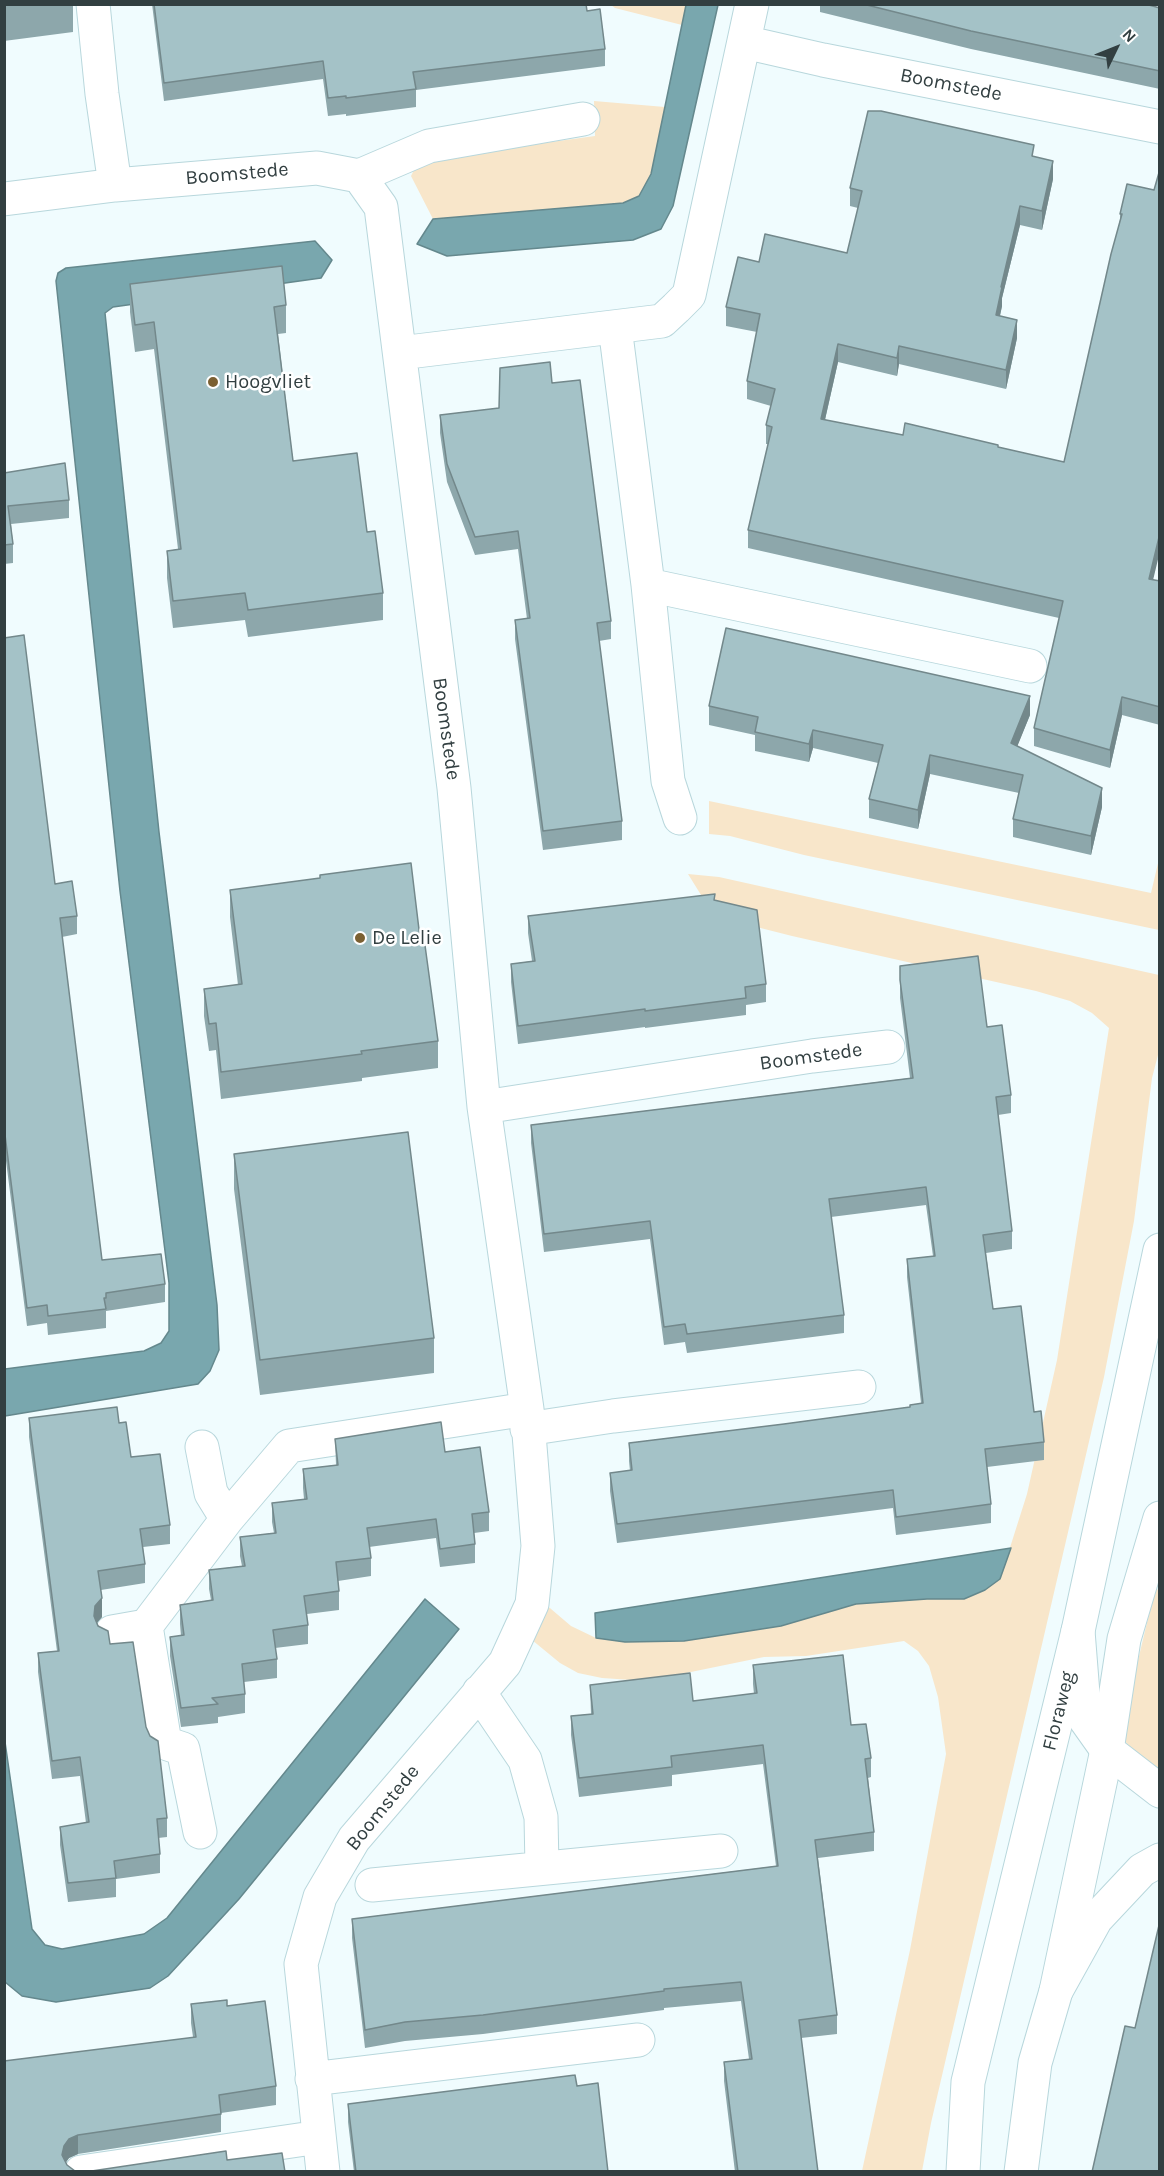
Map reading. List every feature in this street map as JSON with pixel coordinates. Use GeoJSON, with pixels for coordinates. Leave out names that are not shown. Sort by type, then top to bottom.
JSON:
{"type":"FeatureCollection","features":[{"type":"Feature","properties":{"kind":"street"},"geometry":{"type":"LineString","coordinates":[[93,4],[102,94],[115,185]]}},
{"type":"Feature","properties":{"kind":"street"},"geometry":{"type":"LineString","coordinates":[[400,352],[663,321],[688,295],[752,4]]}},
{"type":"Feature","properties":{"kind":"street","name":"Boomstede"},"geometry":{"type":"LineString","coordinates":[[744,42],[823,60],[1160,127]]}},
{"type":"Feature","properties":{"kind":"street"},"geometry":{"type":"LineString","coordinates":[[359,176],[429,146],[584,118]]}},
{"type":"Feature","properties":{"kind":"street","name":"Boomstede"},"geometry":{"type":"LineString","coordinates":[[4,199],[115,185],[317,168],[359,176],[381,207],[454,788],[484,1107],[527,1419],[538,1546],[532,1604],[505,1663],[354,1839],[320,1897],[301,1964],[323,2172]]}},
{"type":"Feature","properties":{"kind":"street"},"geometry":{"type":"LineString","coordinates":[[615,327],[648,585],[668,781],[680,818]]}},
{"type":"Feature","properties":{"kind":"street"},"geometry":{"type":"LineString","coordinates":[[648,585],[1030,666]]}},
{"type":"Feature","properties":{"kind":"street","name":"Boomstede"},"geometry":{"type":"LineString","coordinates":[[484,1107],[812,1056],[888,1047]]}},
{"type":"Feature","properties":{"kind":"street","name":"Floraweg"},"geometry":{"type":"LineString","coordinates":[[963,2172],[968,2082],[1078,1631],[1160,1250]]}},
{"type":"Feature","properties":{"kind":"street"},"geometry":{"type":"LineString","coordinates":[[112,1632],[146,1626],[227,1519],[289,1446],[527,1419],[613,1416],[859,1387]]}},
{"type":"Feature","properties":{"kind":"street"},"geometry":{"type":"LineString","coordinates":[[202,1448],[211,1493],[227,1519]]}},
{"type":"Feature","properties":{"kind":"street"},"geometry":{"type":"LineString","coordinates":[[1021,2172],[1035,2063],[1056,1991],[1107,1750],[1125,1639],[1160,1518]]}},
{"type":"Feature","properties":{"kind":"street"},"geometry":{"type":"LineString","coordinates":[[146,1626],[165,1743],[183,1749],[200,1832]]}},
{"type":"Feature","properties":{"kind":"street"},"geometry":{"type":"LineString","coordinates":[[1078,1631],[1085,1719],[1107,1750],[1160,1791]]}},
{"type":"Feature","properties":{"kind":"street"},"geometry":{"type":"LineString","coordinates":[[479,1692],[525,1761],[541,1817],[542,1868]]}},
{"type":"Feature","properties":{"kind":"street"},"geometry":{"type":"LineString","coordinates":[[372,1885],[721,1851]]}},
{"type":"Feature","properties":{"kind":"street"},"geometry":{"type":"LineString","coordinates":[[1056,1991],[1096,1919],[1142,1870],[1160,1860]]}},
{"type":"Feature","properties":{"kind":"street"},"geometry":{"type":"LineString","coordinates":[[312,2079],[638,2040]]}},
{"type":"Feature","properties":{"kind":"street"},"geometry":{"type":"LineString","coordinates":[[81,2172],[319,2137]]}},
{"type":"Feature","properties":{"kind":"shaded area"},"geometry":{"type":"Polygon","coordinates":[[[611,5],[686,5],[682,25],[615,8],[611,5]]]}},
{"type":"Feature","properties":{"kind":"shaded area"},"geometry":{"type":"Polygon","coordinates":[[[594,101],[665,107],[651,174],[639,196],[623,203],[433,219],[411,176],[419,160],[595,136],[594,101]]]}},
{"type":"Feature","properties":{"kind":"shaded area"},"geometry":{"type":"Polygon","coordinates":[[[709,801],[1151,893],[1159,859],[1159,930],[804,855],[730,836],[709,834],[709,801]]]}},
{"type":"Feature","properties":{"kind":"shaded area"},"geometry":{"type":"Polygon","coordinates":[[[688,874],[719,877],[1159,975],[1159,1051],[1152,1078],[1134,1221],[1104,1377],[931,2123],[922,2171],[862,2171],[910,1950],[946,1754],[938,1697],[929,1666],[918,1651],[904,1641],[806,1656],[764,1657],[647,1681],[602,1678],[578,1673],[560,1663],[532,1640],[544,1603],[571,1626],[596,1638],[781,1626],[856,1604],[964,1599],[1000,1579],[1027,1494],[1057,1360],[1109,1028],[1092,1013],[1070,1001],[1036,991],[729,920],[706,903],[688,874]]]}},
{"type":"Feature","properties":{"kind":"shaded area"},"geometry":{"type":"Polygon","coordinates":[[[1155,1589],[1159,1590],[1159,1772],[1147,1765],[1120,1736],[1155,1589]]]}},
{"type":"Feature","properties":{"kind":"water"},"geometry":{"type":"Polygon","coordinates":[[[686,5],[718,5],[673,206],[661,229],[633,240],[447,256],[417,244],[433,219],[623,203],[639,196],[651,174],[686,5]]]}},
{"type":"Feature","properties":{"kind":"water"},"geometry":{"type":"Polygon","coordinates":[[[315,241],[332,260],[321,278],[113,307],[105,313],[159,832],[217,1305],[219,1350],[210,1371],[198,1384],[5,1416],[5,1369],[144,1351],[161,1343],[169,1331],[169,1283],[120,891],[56,281],[58,273],[66,268],[315,241]]]}},
{"type":"Feature","properties":{"kind":"water"},"geometry":{"type":"Polygon","coordinates":[[[1011,1548],[1000,1579],[985,1590],[964,1599],[856,1604],[781,1626],[684,1641],[625,1642],[596,1638],[595,1613],[1011,1548]]]}},
{"type":"Feature","properties":{"kind":"water"},"geometry":{"type":"Polygon","coordinates":[[[425,1599],[459,1629],[239,1899],[168,1976],[150,1988],[56,2002],[22,1996],[5,1982],[5,1742],[32,1929],[45,1945],[62,1949],[144,1934],[167,1918],[425,1599]]]}},
{"type":"Feature","properties":{"kind":"building"},"geometry":{"type":"Polygon","coordinates":[[[154,4],[586,4],[587,11],[600,9],[605,49],[413,72],[416,89],[346,98],[346,96],[328,98],[323,61],[164,83],[154,4]]]}},
{"type":"Feature","properties":{"kind":"building"},"geometry":{"type":"Polygon","coordinates":[[[863,4],[1145,4],[1160,8],[1160,71],[971,31],[863,4]]]}},
{"type":"Feature","properties":{"kind":"building"},"geometry":{"type":"Polygon","coordinates":[[[868,111],[881,111],[1034,145],[1032,156],[1053,161],[1042,211],[1020,206],[1001,287],[996,315],[1017,320],[1006,370],[899,346],[897,358],[838,344],[821,419],[903,435],[905,423],[1064,462],[1127,184],[1154,190],[1160,169],[1160,533],[1149,579],[1160,581],[1160,707],[1122,697],[1110,750],[1034,728],[1063,601],[748,530],[772,427],[766,425],[775,389],[747,381],[760,314],[726,307],[738,257],[759,262],[765,234],[847,253],[862,191],[850,188],[868,111]]]}},
{"type":"Feature","properties":{"kind":"building"},"geometry":{"type":"Polygon","coordinates":[[[282,266],[286,305],[274,307],[293,461],[357,453],[367,532],[375,531],[383,593],[248,610],[245,593],[173,601],[167,551],[181,549],[154,322],[135,325],[130,284],[282,266]]]}},
{"type":"Feature","properties":{"kind":"building"},"geometry":{"type":"Polygon","coordinates":[[[550,362],[552,383],[580,380],[611,621],[597,623],[622,821],[543,831],[515,620],[530,618],[518,531],[475,537],[447,464],[440,415],[499,408],[500,368],[550,362]]]}},
{"type":"Feature","properties":{"kind":"building"},"geometry":{"type":"Polygon","coordinates":[[[65,463],[69,500],[8,506],[13,544],[4,545],[4,473],[65,463]]]}},
{"type":"Feature","properties":{"kind":"building"},"geometry":{"type":"Polygon","coordinates":[[[726,628],[1030,696],[1011,743],[1102,788],[1091,836],[1013,819],[1023,775],[930,755],[918,810],[869,799],[883,745],[813,730],[809,744],[755,732],[758,717],[709,706],[726,628]]]}},
{"type":"Feature","properties":{"kind":"building"},"geometry":{"type":"Polygon","coordinates":[[[24,635],[55,884],[72,881],[77,916],[60,918],[102,1260],[161,1254],[165,1284],[106,1293],[106,1298],[104,1298],[106,1309],[48,1316],[47,1305],[27,1308],[4,1127],[4,638],[24,635]]]}},
{"type":"Feature","properties":{"kind":"building"},"geometry":{"type":"Polygon","coordinates":[[[411,863],[420,938],[424,938],[438,1041],[361,1051],[362,1054],[221,1072],[216,1023],[209,1024],[204,989],[242,984],[230,890],[411,863]]]}},
{"type":"Feature","properties":{"kind":"building"},"geometry":{"type":"Polygon","coordinates":[[[715,894],[714,900],[757,910],[766,984],[745,987],[746,998],[518,1026],[511,964],[535,961],[528,916],[715,894]]]}},
{"type":"Feature","properties":{"kind":"building"},"geometry":{"type":"Polygon","coordinates":[[[978,956],[987,1027],[1002,1025],[1011,1095],[996,1097],[1012,1231],[983,1235],[993,1309],[1021,1306],[1034,1412],[1041,1411],[1044,1442],[985,1449],[991,1504],[896,1517],[893,1490],[617,1524],[610,1473],[632,1470],[629,1443],[910,1407],[910,1405],[923,1403],[907,1259],[935,1256],[926,1187],[829,1199],[844,1315],[687,1334],[685,1324],[664,1327],[650,1221],[544,1234],[531,1125],[913,1078],[900,966],[978,956]]]}},
{"type":"Feature","properties":{"kind":"building"},"geometry":{"type":"Polygon","coordinates":[[[408,1132],[434,1338],[260,1360],[234,1154],[408,1132]]]}},
{"type":"Feature","properties":{"kind":"building"},"geometry":{"type":"Polygon","coordinates":[[[117,1407],[119,1423],[126,1422],[131,1457],[160,1454],[170,1525],[140,1529],[145,1564],[98,1571],[102,1598],[95,1606],[94,1616],[98,1626],[108,1631],[110,1644],[133,1642],[146,1727],[150,1736],[158,1741],[167,1818],[157,1819],[160,1854],[114,1861],[116,1878],[68,1883],[60,1827],[89,1822],[80,1757],[52,1761],[38,1653],[59,1651],[29,1418],[117,1407]]]}},
{"type":"Feature","properties":{"kind":"building"},"geometry":{"type":"Polygon","coordinates":[[[441,1422],[445,1452],[480,1447],[489,1512],[472,1514],[475,1544],[440,1549],[436,1519],[367,1528],[371,1558],[336,1562],[339,1591],[304,1596],[308,1625],[273,1630],[277,1659],[242,1664],[245,1694],[212,1698],[218,1704],[181,1708],[170,1637],[184,1635],[180,1605],[213,1600],[209,1570],[245,1566],[240,1537],[276,1533],[272,1503],[307,1499],[303,1469],[338,1465],[335,1439],[441,1422]]]}},
{"type":"Feature","properties":{"kind":"building"},"geometry":{"type":"Polygon","coordinates":[[[843,1655],[851,1725],[866,1724],[871,1758],[865,1759],[874,1832],[815,1840],[837,2015],[799,2020],[818,2172],[738,2172],[724,2062],[752,2059],[741,1982],[664,1989],[664,1991],[483,2015],[405,2022],[365,2030],[352,1919],[778,1866],[763,1745],[671,1756],[672,1767],[579,1778],[571,1716],[593,1714],[590,1685],[690,1673],[693,1701],[757,1693],[753,1665],[843,1655]]]}},
{"type":"Feature","properties":{"kind":"building"},"geometry":{"type":"Polygon","coordinates":[[[1160,1921],[1160,2172],[1092,2172],[1125,2026],[1135,2028],[1160,1921]]]}},
{"type":"Feature","properties":{"kind":"building"},"geometry":{"type":"Polygon","coordinates":[[[227,2000],[227,2006],[265,2001],[276,2086],[219,2095],[221,2114],[78,2135],[69,2139],[62,2155],[67,2165],[75,2171],[82,2172],[4,2172],[4,2061],[196,2037],[191,2004],[227,2000]]]}},
{"type":"Feature","properties":{"kind":"building"},"geometry":{"type":"Polygon","coordinates":[[[575,2075],[577,2086],[598,2083],[608,2172],[356,2172],[348,2104],[575,2075]]]}},
{"type":"Feature","properties":{"kind":"building"},"geometry":{"type":"Polygon","coordinates":[[[226,2151],[227,2160],[282,2153],[285,2172],[85,2172],[226,2151]]]}},
{"type":"Feature","properties":{"kind":"place","name":"Hoogvliet"},"geometry":{"type":"Point","coordinates":[213,382]}},
{"type":"Feature","properties":{"kind":"place","name":"De Lelie"},"geometry":{"type":"Point","coordinates":[360,938]}}]}
